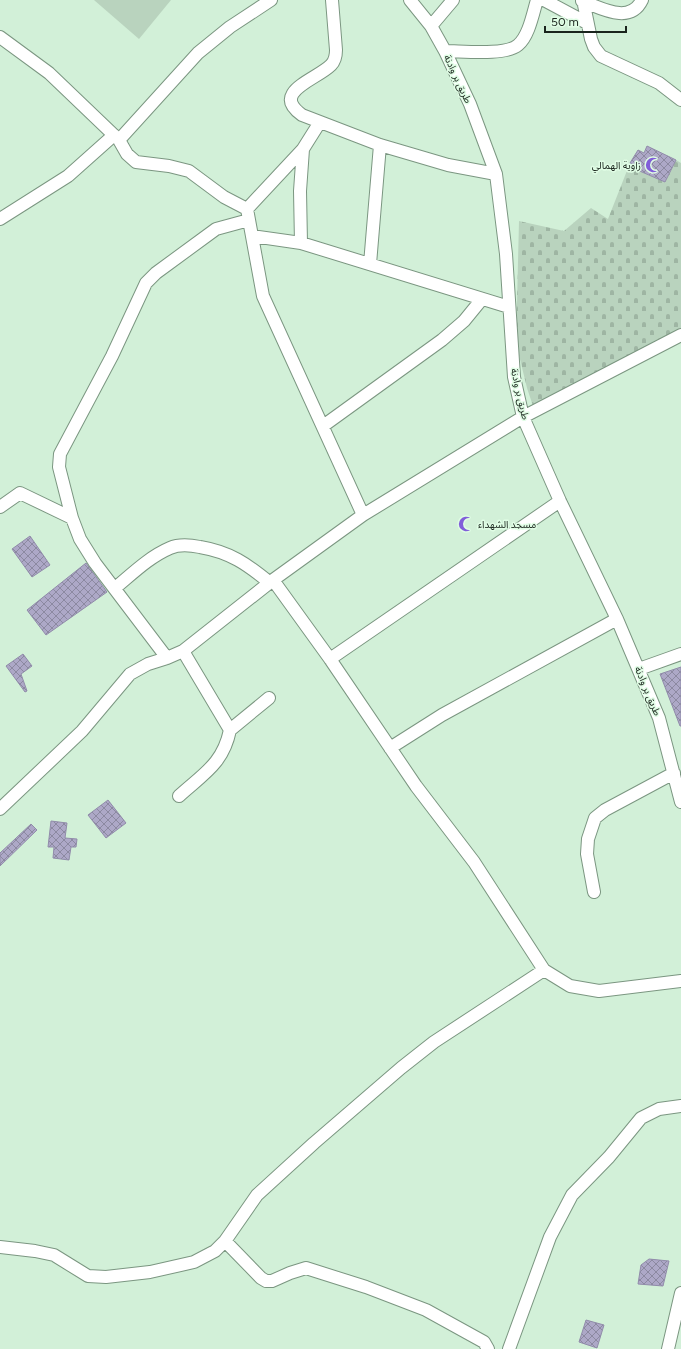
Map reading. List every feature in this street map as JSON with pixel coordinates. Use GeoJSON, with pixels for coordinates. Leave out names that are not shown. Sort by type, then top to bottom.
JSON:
{"type":"FeatureCollection","features":[{"type":"Feature","properties":{"kind":"street"},"geometry":{"type":"LineString","coordinates":[[0,219],[68,176],[116,138],[198,53],[230,26],[271,0]]}},
{"type":"Feature","properties":{"kind":"street"},"geometry":{"type":"LineString","coordinates":[[332,0],[336,50],[335,58],[331,65],[297,88],[290,96],[290,102],[293,109],[302,115],[380,145],[448,166],[496,174]]}},
{"type":"Feature","properties":{"kind":"street","name":"طريق بر وادنة"},"geometry":{"type":"LineString","coordinates":[[410,0],[431,26],[445,51],[470,104],[496,174],[506,254],[514,377],[523,416],[560,501],[617,618],[639,669],[659,718],[681,802]]}},
{"type":"Feature","properties":{"kind":"street"},"geometry":{"type":"LineString","coordinates":[[431,26],[453,0]]}},
{"type":"Feature","properties":{"kind":"street"},"geometry":{"type":"LineString","coordinates":[[445,51],[509,50],[518,45],[525,36],[537,0]]}},
{"type":"Feature","properties":{"kind":"street"},"geometry":{"type":"LineString","coordinates":[[544,0],[586,23]]}},
{"type":"Feature","properties":{"kind":"street"},"geometry":{"type":"LineString","coordinates":[[642,0],[633,10],[625,14],[616,14],[583,1],[586,23],[594,47],[601,56],[659,83],[681,100]]}},
{"type":"Feature","properties":{"kind":"street"},"geometry":{"type":"LineString","coordinates":[[0,37],[49,73],[116,138],[127,154],[136,162],[169,166],[189,171],[248,215],[263,296],[363,515]]}},
{"type":"Feature","properties":{"kind":"street"},"geometry":{"type":"LineString","coordinates":[[167,658],[95,563],[80,539],[72,518],[59,467],[60,454],[112,356],[140,293],[146,283],[156,273],[213,231],[248,215],[303,149],[320,122]]}},
{"type":"Feature","properties":{"kind":"street"},"geometry":{"type":"LineString","coordinates":[[370,264],[380,145]]}},
{"type":"Feature","properties":{"kind":"street"},"geometry":{"type":"LineString","coordinates":[[301,243],[300,191],[303,149]]}},
{"type":"Feature","properties":{"kind":"street"},"geometry":{"type":"LineString","coordinates":[[252,236],[301,243],[509,307]]}},
{"type":"Feature","properties":{"kind":"street"},"geometry":{"type":"LineString","coordinates":[[323,426],[442,340],[464,321],[482,299]]}},
{"type":"Feature","properties":{"kind":"street"},"geometry":{"type":"LineString","coordinates":[[0,809],[82,730],[130,674],[148,664],[183,651],[271,582],[363,515],[523,416],[681,335]]}},
{"type":"Feature","properties":{"kind":"street"},"geometry":{"type":"LineString","coordinates":[[0,507],[20,493],[72,518]]}},
{"type":"Feature","properties":{"kind":"street"},"geometry":{"type":"LineString","coordinates":[[330,659],[560,501]]}},
{"type":"Feature","properties":{"kind":"street"},"geometry":{"type":"LineString","coordinates":[[115,588],[158,554],[171,547],[189,545],[219,550],[244,562],[271,582],[330,659],[416,786],[474,862],[544,970],[570,986],[598,991],[681,981]]}},
{"type":"Feature","properties":{"kind":"street"},"geometry":{"type":"LineString","coordinates":[[390,748],[442,715],[617,618]]}},
{"type":"Feature","properties":{"kind":"street"},"geometry":{"type":"LineString","coordinates":[[183,651],[230,730]]}},
{"type":"Feature","properties":{"kind":"street"},"geometry":{"type":"LineString","coordinates":[[639,669],[681,654]]}},
{"type":"Feature","properties":{"kind":"street"},"geometry":{"type":"LineString","coordinates":[[179,796],[216,763],[226,746],[230,730],[270,698]]}},
{"type":"Feature","properties":{"kind":"street"},"geometry":{"type":"LineString","coordinates":[[594,892],[587,854],[589,833],[595,818],[605,810],[674,773]]}},
{"type":"Feature","properties":{"kind":"street"},"geometry":{"type":"LineString","coordinates":[[0,1247],[54,1255],[88,1276],[106,1277],[150,1272],[194,1262],[215,1251],[225,1241],[257,1195],[314,1143],[401,1068],[434,1042],[544,970]]}},
{"type":"Feature","properties":{"kind":"street"},"geometry":{"type":"LineString","coordinates":[[509,1349],[550,1237],[572,1195],[609,1157],[641,1118],[659,1109],[681,1106]]}},
{"type":"Feature","properties":{"kind":"street"},"geometry":{"type":"LineString","coordinates":[[225,1241],[260,1278],[266,1281],[282,1278],[290,1273],[306,1268],[366,1287],[426,1310],[484,1342],[488,1349]]}},
{"type":"Feature","properties":{"kind":"street"},"geometry":{"type":"LineString","coordinates":[[668,1349],[681,1293]]}},
{"type":"Feature","properties":{"kind":"green space"},"geometry":{"type":"Polygon","coordinates":[[[94,0],[171,0],[139,39],[94,0]]]}},
{"type":"Feature","properties":{"kind":"green space"},"geometry":{"type":"Polygon","coordinates":[[[676,160],[681,163],[681,328],[533,406],[516,343],[519,221],[564,231],[591,208],[608,219],[630,163],[637,166],[635,169],[665,182],[676,160]]]}},
{"type":"Feature","properties":{"kind":"building","name":"زاوية الهمالي"},"geometry":{"type":"Polygon","coordinates":[[[647,146],[676,160],[665,182],[635,169],[637,166],[630,163],[638,150],[644,153],[647,146]]]}},
{"type":"Feature","properties":{"kind":"building"},"geometry":{"type":"Polygon","coordinates":[[[30,536],[50,565],[32,577],[12,549],[30,536]]]}},
{"type":"Feature","properties":{"kind":"building"},"geometry":{"type":"Polygon","coordinates":[[[86,563],[107,592],[46,635],[27,610],[86,563]]]}},
{"type":"Feature","properties":{"kind":"building"},"geometry":{"type":"Polygon","coordinates":[[[23,654],[32,666],[21,674],[27,691],[25,692],[6,666],[23,654]]]}},
{"type":"Feature","properties":{"kind":"building"},"geometry":{"type":"Polygon","coordinates":[[[681,667],[681,726],[680,726],[660,674],[681,667]]]}},
{"type":"Feature","properties":{"kind":"building"},"geometry":{"type":"Polygon","coordinates":[[[108,800],[126,823],[106,838],[88,815],[108,800]]]}},
{"type":"Feature","properties":{"kind":"building"},"geometry":{"type":"Polygon","coordinates":[[[51,821],[67,823],[65,838],[77,839],[76,847],[71,847],[69,860],[53,858],[54,847],[48,847],[51,821]]]}},
{"type":"Feature","properties":{"kind":"building"},"geometry":{"type":"Polygon","coordinates":[[[31,824],[37,830],[0,866],[0,853],[31,824]]]}},
{"type":"Feature","properties":{"kind":"building"},"geometry":{"type":"Polygon","coordinates":[[[649,1259],[669,1261],[663,1286],[638,1284],[641,1265],[649,1259]]]}},
{"type":"Feature","properties":{"kind":"building"},"geometry":{"type":"Polygon","coordinates":[[[586,1320],[604,1325],[597,1348],[579,1342],[586,1320]]]}},
{"type":"Feature","properties":{"kind":"place","name":"زاوية الهمالي"},"geometry":{"type":"Point","coordinates":[653,165]}},
{"type":"Feature","properties":{"kind":"place","name":"مسجد الشهداء"},"geometry":{"type":"Point","coordinates":[466,524]}}]}
